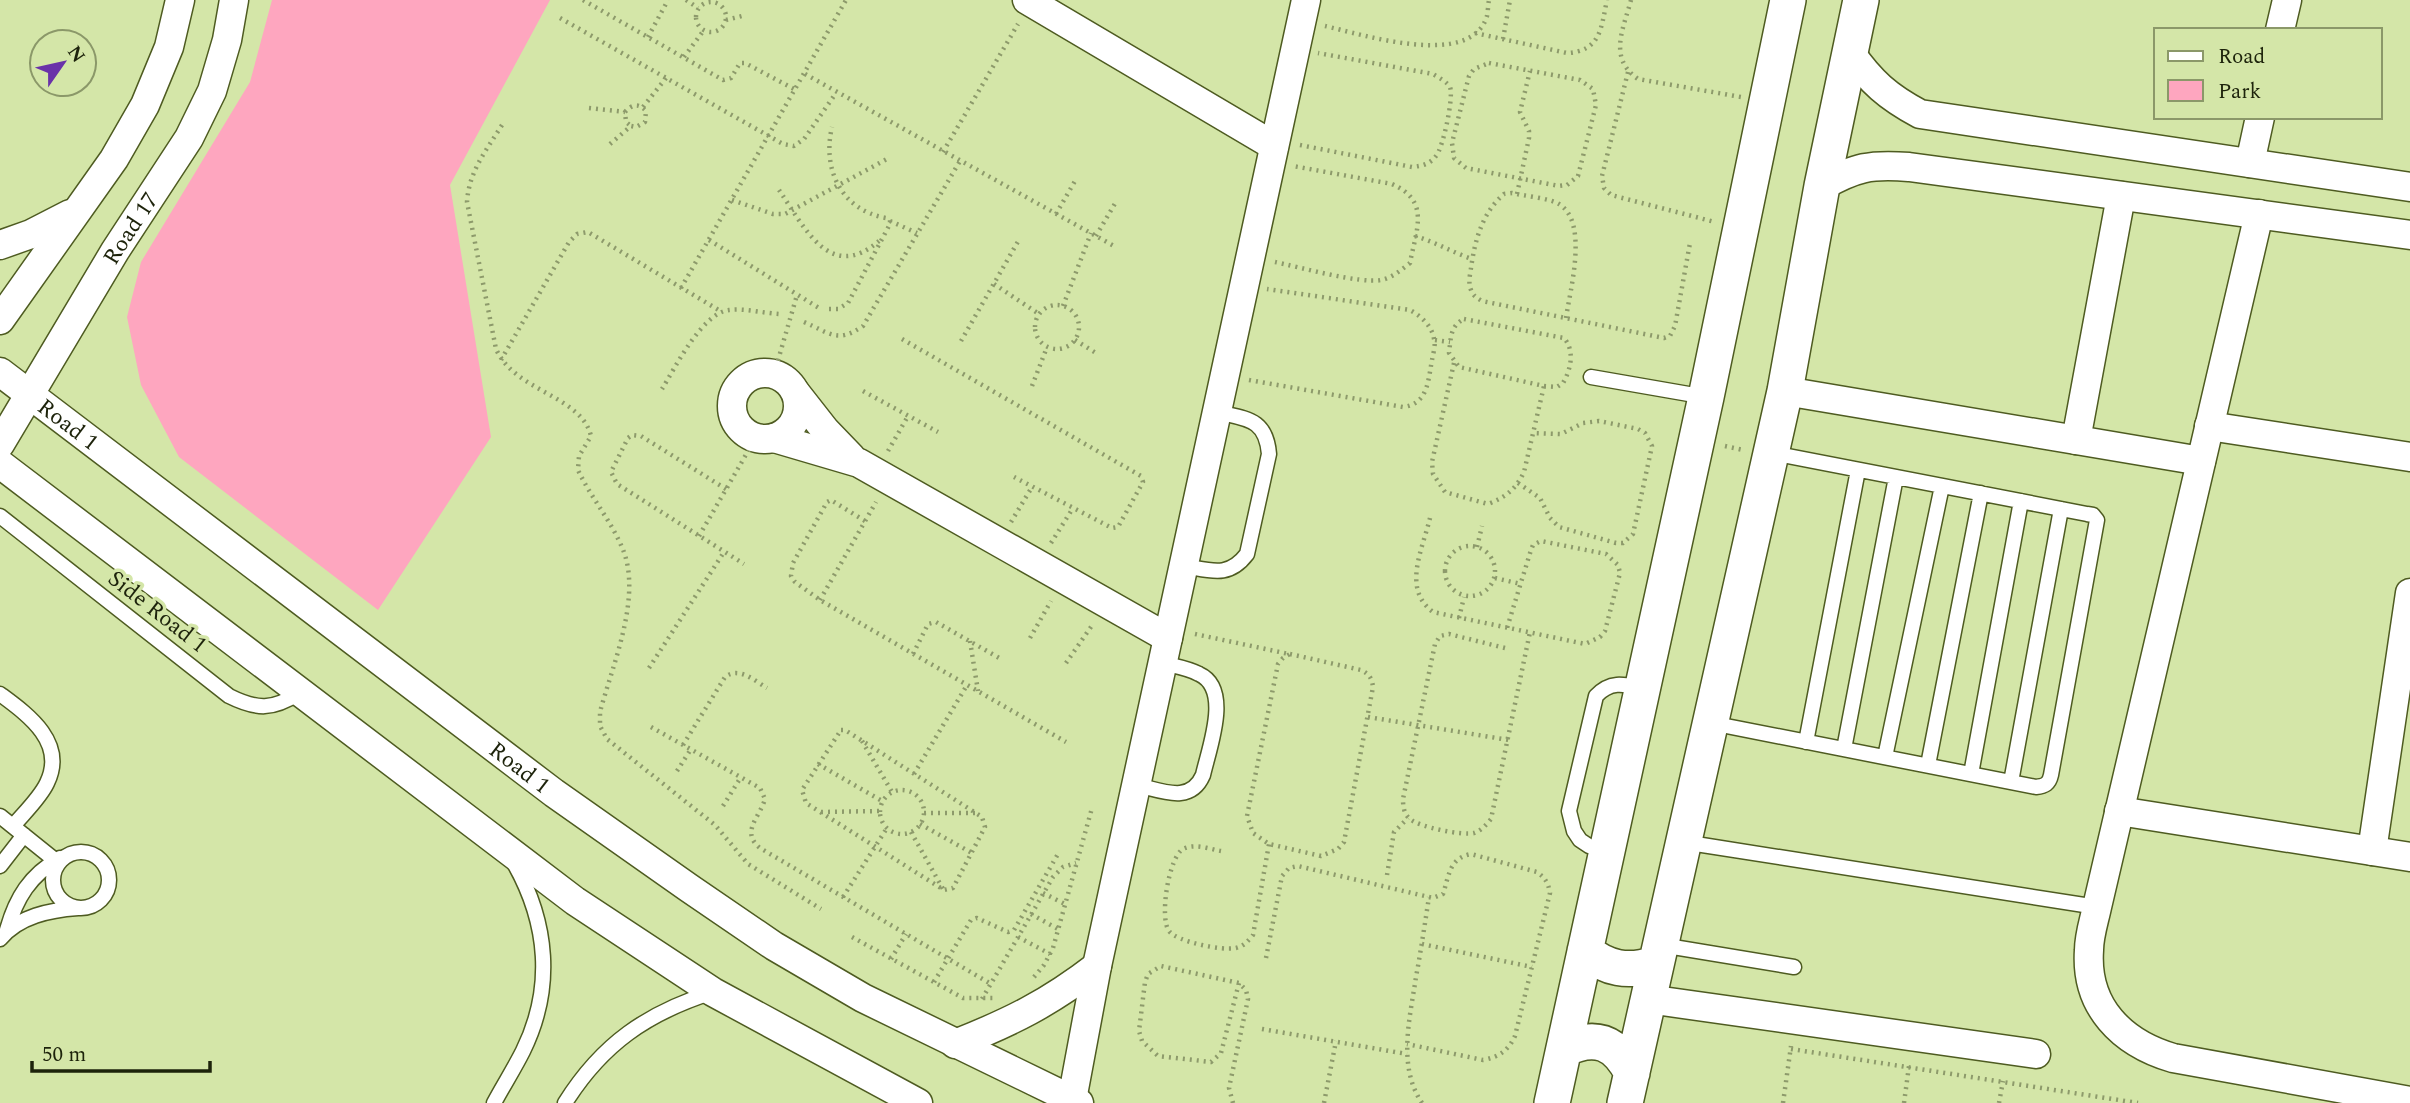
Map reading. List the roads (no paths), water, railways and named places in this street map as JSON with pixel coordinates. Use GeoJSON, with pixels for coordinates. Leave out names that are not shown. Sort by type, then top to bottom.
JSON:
{"type":"FeatureCollection","features":[{"type":"Feature","properties":{"kind":"street"},"geometry":{"type":"LineString","coordinates":[[0,320],[114,159],[145,105],[169,47],[180,0]]}},
{"type":"Feature","properties":{"kind":"street","name":"Road 17"},"geometry":{"type":"LineString","coordinates":[[0,444],[121,241],[189,138],[212,91],[227,40],[234,0]]}},
{"type":"Feature","properties":{"kind":"street"},"geometry":{"type":"LineString","coordinates":[[1551,1100],[1706,397],[1788,0]]}},
{"type":"Feature","properties":{"kind":"street"},"geometry":{"type":"LineString","coordinates":[[1629,1088],[1785,391],[1822,186],[1861,0]]}},
{"type":"Feature","properties":{"kind":"street"},"geometry":{"type":"LineString","coordinates":[[2280,28],[2287,0]]}},
{"type":"Feature","properties":{"kind":"street"},"geometry":{"type":"LineString","coordinates":[[1030,1],[1273,149]]}},
{"type":"Feature","properties":{"kind":"street"},"geometry":{"type":"LineString","coordinates":[[1076,1102],[1097,966],[1304,10]]}},
{"type":"Feature","properties":{"kind":"street"},"geometry":{"type":"LineString","coordinates":[[1850,52],[1868,78],[1892,99],[1920,114],[2410,187]]}},
{"type":"Feature","properties":{"kind":"street"},"geometry":{"type":"LineString","coordinates":[[2250,163],[2260,119]]}},
{"type":"Feature","properties":{"kind":"street"},"geometry":{"type":"LineString","coordinates":[[1822,186],[1849,171],[1879,165],[2410,235]]}},
{"type":"Feature","properties":{"kind":"street"},"geometry":{"type":"LineString","coordinates":[[2076,440],[2120,196]]}},
{"type":"Feature","properties":{"kind":"street"},"geometry":{"type":"LineString","coordinates":[[0,245],[31,234],[75,211]]}},
{"type":"Feature","properties":{"kind":"street"},"geometry":{"type":"LineString","coordinates":[[2259,215],[2097,907],[2088,949],[2089,970],[2094,992],[2117,1028],[2133,1042],[2152,1052],[2410,1101]]}},
{"type":"Feature","properties":{"kind":"street","name":"Road 1"},"geometry":{"type":"LineString","coordinates":[[0,372],[554,793],[774,946],[863,998],[1076,1102]]}},
{"type":"Feature","properties":{"kind":"street"},"geometry":{"type":"LineString","coordinates":[[874,472],[745,432],[737,422],[733,410],[739,385],[749,377],[761,373],[783,378],[825,430],[874,472],[1107,603],[1167,643]]}},
{"type":"Feature","properties":{"kind":"street"},"geometry":{"type":"LineString","coordinates":[[1785,391],[2201,461]]}},
{"type":"Feature","properties":{"kind":"street"},"geometry":{"type":"LineString","coordinates":[[765,438],[786,431],[795,421],[798,407],[796,393]]}},
{"type":"Feature","properties":{"kind":"street"},"geometry":{"type":"LineString","coordinates":[[2210,426],[2410,457]]}},
{"type":"Feature","properties":{"kind":"street"},"geometry":{"type":"LineString","coordinates":[[0,464],[575,901],[713,992],[918,1103]]}},
{"type":"Feature","properties":{"kind":"street"},"geometry":{"type":"LineString","coordinates":[[2372,851],[2404,679],[2410,593]]}},
{"type":"Feature","properties":{"kind":"street"},"geometry":{"type":"LineString","coordinates":[[2119,811],[2410,857]]}},
{"type":"Feature","properties":{"kind":"street"},"geometry":{"type":"LineString","coordinates":[[1586,951],[1597,961],[1611,967],[1641,969],[1658,954]]}},
{"type":"Feature","properties":{"kind":"street"},"geometry":{"type":"LineString","coordinates":[[955,1044],[1031,1011],[1066,990],[1097,966]]}},
{"type":"Feature","properties":{"kind":"street"},"geometry":{"type":"LineString","coordinates":[[1648,999],[2036,1054]]}},
{"type":"Feature","properties":{"kind":"street"},"geometry":{"type":"LineString","coordinates":[[1564,1049],[1580,1042],[1596,1041],[1612,1046],[1624,1058],[1629,1088]]}},
{"type":"Feature","properties":{"kind":"lane"},"geometry":{"type":"LineString","coordinates":[[1591,376],[1706,397]]}},
{"type":"Feature","properties":{"kind":"lane"},"geometry":{"type":"LineString","coordinates":[[1183,566],[1221,572],[1232,569],[1247,554],[1269,454],[1268,441],[1263,429],[1254,421],[1217,412]]}},
{"type":"Feature","properties":{"kind":"lane"},"geometry":{"type":"LineString","coordinates":[[1710,723],[2011,782],[2043,786],[2049,782],[2092,552],[2097,520],[2093,515],[1770,455]]}},
{"type":"Feature","properties":{"kind":"lane"},"geometry":{"type":"LineString","coordinates":[[1806,742],[1858,470]]}},
{"type":"Feature","properties":{"kind":"lane"},"geometry":{"type":"LineString","coordinates":[[1844,749],[1896,477]]}},
{"type":"Feature","properties":{"kind":"lane"},"geometry":{"type":"LineString","coordinates":[[1885,757],[1942,486]]}},
{"type":"Feature","properties":{"kind":"lane"},"geometry":{"type":"LineString","coordinates":[[1928,765],[1981,493]]}},
{"type":"Feature","properties":{"kind":"lane"},"geometry":{"type":"LineString","coordinates":[[1971,774],[2021,501]]}},
{"type":"Feature","properties":{"kind":"lane"},"geometry":{"type":"LineString","coordinates":[[2011,782],[2061,509]]}},
{"type":"Feature","properties":{"kind":"lane","name":"Side Road 1"},"geometry":{"type":"LineString","coordinates":[[0,516],[229,696],[246,704],[265,707],[283,703],[299,693]]}},
{"type":"Feature","properties":{"kind":"lane"},"geometry":{"type":"LineString","coordinates":[[1136,785],[1180,794],[1191,792],[1199,785],[1203,775],[1218,705],[1215,693],[1209,682],[1167,643]]}},
{"type":"Feature","properties":{"kind":"lane"},"geometry":{"type":"LineString","coordinates":[[1607,851],[1589,846],[1580,839],[1574,831],[1569,811],[1596,696],[1603,688],[1613,684],[1643,688]]}},
{"type":"Feature","properties":{"kind":"lane"},"geometry":{"type":"LineString","coordinates":[[0,713],[5,697],[32,718],[41,729],[51,755],[47,783],[0,866]]}},
{"type":"Feature","properties":{"kind":"lane"},"geometry":{"type":"LineString","coordinates":[[0,816],[60,858]]}},
{"type":"Feature","properties":{"kind":"lane"},"geometry":{"type":"LineString","coordinates":[[1683,842],[2097,907]]}},
{"type":"Feature","properties":{"kind":"lane"},"geometry":{"type":"LineString","coordinates":[[83,851],[101,859],[107,867],[109,876],[105,895],[98,902],[40,914],[4,935],[20,894],[32,879],[60,858],[83,851]]}},
{"type":"Feature","properties":{"kind":"lane"},"geometry":{"type":"LineString","coordinates":[[494,1103],[524,1050],[538,1011],[544,970],[541,929],[529,889],[509,853]]}},
{"type":"Feature","properties":{"kind":"lane"},"geometry":{"type":"LineString","coordinates":[[60,858],[54,873],[56,892],[62,900],[79,908]]}},
{"type":"Feature","properties":{"kind":"lane"},"geometry":{"type":"LineString","coordinates":[[1658,954],[1794,967]]}},
{"type":"Feature","properties":{"kind":"lane"},"geometry":{"type":"LineString","coordinates":[[565,1103],[594,1063],[619,1038],[648,1018],[679,1003],[713,992]]}}]}
